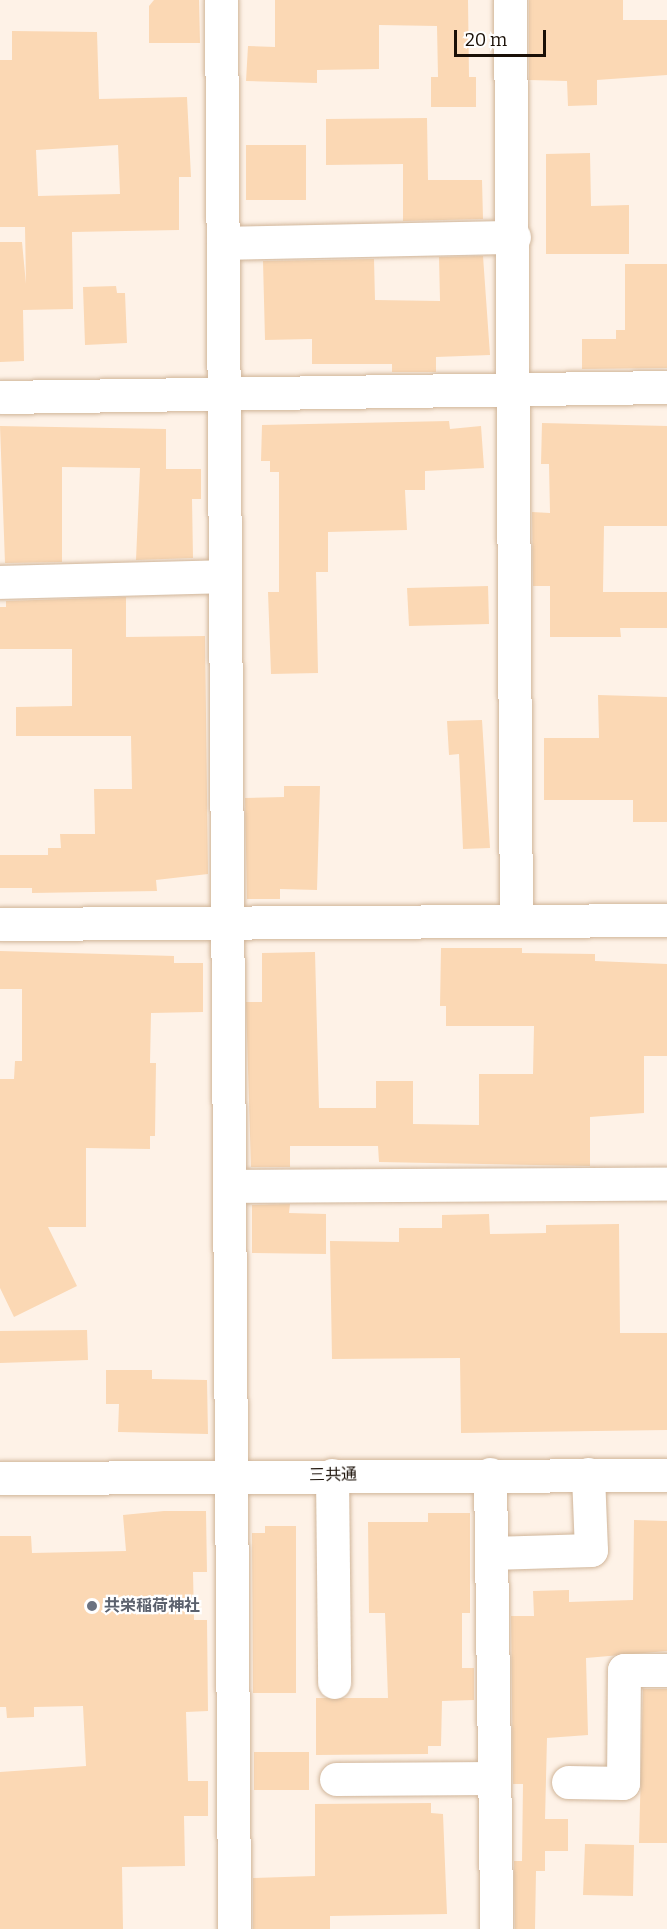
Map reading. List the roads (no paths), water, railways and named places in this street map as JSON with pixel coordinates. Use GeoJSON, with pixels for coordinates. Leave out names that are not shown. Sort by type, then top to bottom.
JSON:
{"type":"FeatureCollection","features":[{"type":"Feature","properties":{"kind":"street"},"geometry":{"type":"LineString","coordinates":[[221,0],[224,921],[232,1476],[234,1929]]}},
{"type":"Feature","properties":{"kind":"street"},"geometry":{"type":"LineString","coordinates":[[510,0],[516,386],[516,920]]}},
{"type":"Feature","properties":{"kind":"street"},"geometry":{"type":"LineString","coordinates":[[223,243],[514,237]]}},
{"type":"Feature","properties":{"kind":"street"},"geometry":{"type":"LineString","coordinates":[[0,397],[223,395],[516,386],[667,387]]}},
{"type":"Feature","properties":{"kind":"street"},"geometry":{"type":"LineString","coordinates":[[0,582],[224,576]]}},
{"type":"Feature","properties":{"kind":"street"},"geometry":{"type":"LineString","coordinates":[[0,924],[667,920]]}},
{"type":"Feature","properties":{"kind":"street"},"geometry":{"type":"LineString","coordinates":[[229,1186],[667,1184]]}},
{"type":"Feature","properties":{"kind":"street"},"geometry":{"type":"LineString","coordinates":[[490,1474],[496,1929]]}},
{"type":"Feature","properties":{"kind":"street"},"geometry":{"type":"LineString","coordinates":[[491,1553],[591,1550],[588,1474]]}},
{"type":"Feature","properties":{"kind":"street","name":"三共通"},"geometry":{"type":"LineString","coordinates":[[0,1478],[667,1474]]}},
{"type":"Feature","properties":{"kind":"street"},"geometry":{"type":"LineString","coordinates":[[332,1475],[334,1682]]}},
{"type":"Feature","properties":{"kind":"street"},"geometry":{"type":"LineString","coordinates":[[568,1782],[623,1783],[624,1670],[667,1670]]}},
{"type":"Feature","properties":{"kind":"street"},"geometry":{"type":"LineString","coordinates":[[336,1779],[494,1778]]}},
{"type":"Feature","properties":{"kind":"place","name":"共栄稲荷神社"},"geometry":{"type":"Point","coordinates":[92,1606]}}]}
